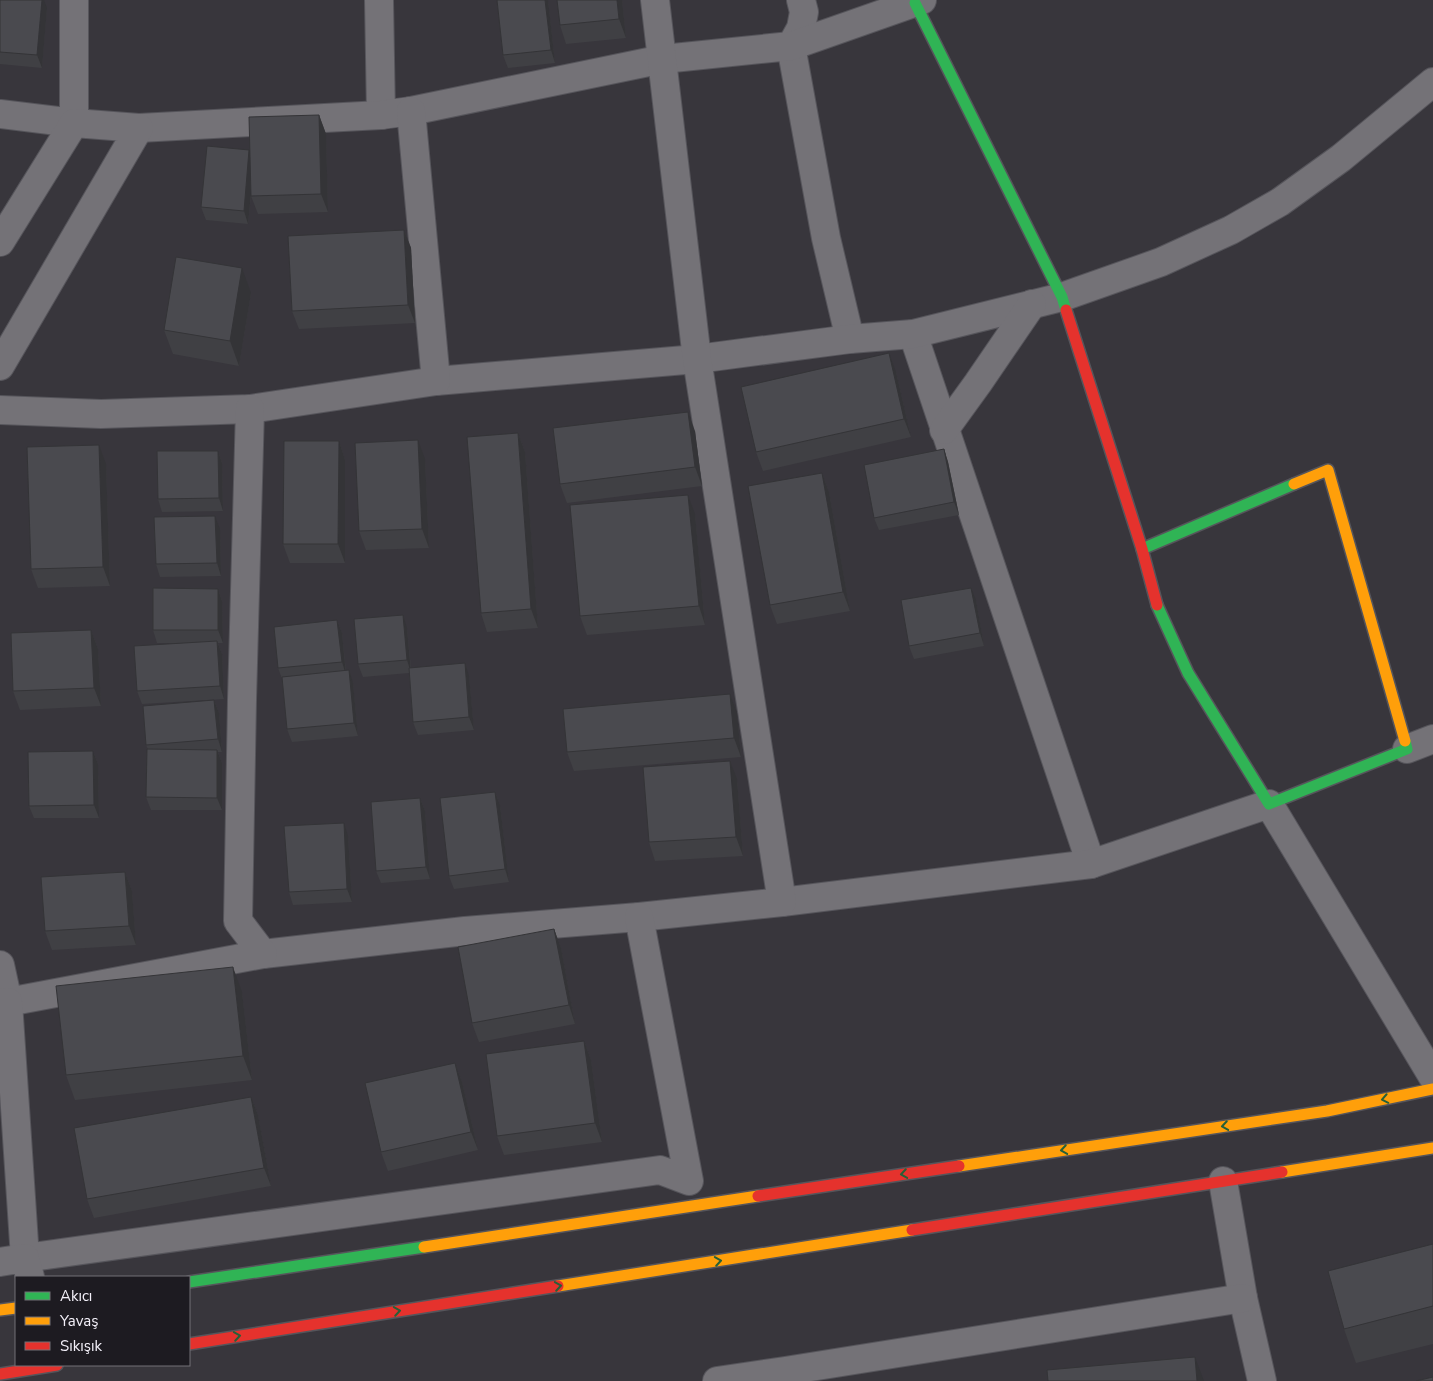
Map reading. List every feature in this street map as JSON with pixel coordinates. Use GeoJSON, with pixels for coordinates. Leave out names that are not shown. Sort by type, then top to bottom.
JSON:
{"type":"FeatureCollection","features":[{"type":"Feature","properties":{"kind":"main road"},"geometry":{"type":"LineString","coordinates":[[918,2],[1062,297],[1142,549],[1158,610],[1188,673],[1269,804],[1407,749],[1328,470],[1142,549]]}},
{"type":"Feature","properties":{"kind":"main road"},"geometry":{"type":"LineString","coordinates":[[190,1282],[1327,1111],[1433,1089]]}},
{"type":"Feature","properties":{"kind":"main road"},"geometry":{"type":"LineString","coordinates":[[190,1344],[1433,1148]]}},
{"type":"Feature","properties":{"kind":"main road"},"geometry":{"type":"LineString","coordinates":[[0,1310],[15,1308]]}},
{"type":"Feature","properties":{"kind":"main road"},"geometry":{"type":"LineString","coordinates":[[0,1374],[51,1366]]}},
{"type":"Feature","properties":{"kind":"street"},"geometry":{"type":"LineString","coordinates":[[0,242],[74,123],[74,0]]}},
{"type":"Feature","properties":{"kind":"street"},"geometry":{"type":"LineString","coordinates":[[379,0],[381,114]]}},
{"type":"Feature","properties":{"kind":"street"},"geometry":{"type":"LineString","coordinates":[[655,0],[697,359],[782,902]]}},
{"type":"Feature","properties":{"kind":"street"},"geometry":{"type":"LineString","coordinates":[[801,0],[804,12],[801,28],[791,46],[826,238],[850,339]]}},
{"type":"Feature","properties":{"kind":"street"},"geometry":{"type":"LineString","coordinates":[[0,114],[74,123],[139,128],[411,111],[663,58],[791,46],[918,2]]}},
{"type":"Feature","properties":{"kind":"street"},"geometry":{"type":"LineString","coordinates":[[0,410],[101,414],[250,409],[436,381],[697,359],[850,339],[913,334],[1062,297],[1161,262],[1231,230],[1280,202],[1333,163],[1433,82]]}},
{"type":"Feature","properties":{"kind":"street"},"geometry":{"type":"LineString","coordinates":[[411,111],[436,381]]}},
{"type":"Feature","properties":{"kind":"street"},"geometry":{"type":"LineString","coordinates":[[0,366],[139,128]]}},
{"type":"Feature","properties":{"kind":"street"},"geometry":{"type":"LineString","coordinates":[[944,430],[1032,304]]}},
{"type":"Feature","properties":{"kind":"street"},"geometry":{"type":"LineString","coordinates":[[913,334],[1091,864]]}},
{"type":"Feature","properties":{"kind":"street"},"geometry":{"type":"LineString","coordinates":[[250,409],[238,921],[263,954]]}},
{"type":"Feature","properties":{"kind":"street"},"geometry":{"type":"LineString","coordinates":[[1407,749],[1433,739]]}},
{"type":"Feature","properties":{"kind":"street"},"geometry":{"type":"LineString","coordinates":[[4,1003],[263,954],[465,931],[639,917],[782,902],[1091,864],[1269,804],[1433,1076]]}},
{"type":"Feature","properties":{"kind":"street"},"geometry":{"type":"LineString","coordinates":[[0,965],[4,1003],[18,1266],[660,1170],[689,1181],[639,917]]}},
{"type":"Feature","properties":{"kind":"street"},"geometry":{"type":"LineString","coordinates":[[1223,1181],[1243,1298],[1262,1381]]}},
{"type":"Feature","properties":{"kind":"street"},"geometry":{"type":"LineString","coordinates":[[718,1381],[1243,1298]]}},
{"type":"Feature","properties":{"kind":"building"},"geometry":{"type":"Polygon","coordinates":[[[0,0],[42,0],[37,55],[0,52],[0,0]]]}},
{"type":"Feature","properties":{"kind":"building"},"geometry":{"type":"Polygon","coordinates":[[[497,0],[545,0],[551,50],[503,55],[497,0]]]}},
{"type":"Feature","properties":{"kind":"building"},"geometry":{"type":"Polygon","coordinates":[[[557,0],[617,0],[619,19],[560,25],[557,0]]]}},
{"type":"Feature","properties":{"kind":"building"},"geometry":{"type":"Polygon","coordinates":[[[319,115],[321,194],[251,196],[249,117],[319,115]]]}},
{"type":"Feature","properties":{"kind":"building"},"geometry":{"type":"Polygon","coordinates":[[[207,146],[249,150],[244,211],[201,207],[207,146]]]}},
{"type":"Feature","properties":{"kind":"building"},"geometry":{"type":"Polygon","coordinates":[[[404,230],[408,305],[292,311],[288,236],[404,230]]]}},
{"type":"Feature","properties":{"kind":"building"},"geometry":{"type":"Polygon","coordinates":[[[176,257],[242,268],[230,341],[164,330],[176,257]]]}},
{"type":"Feature","properties":{"kind":"building"},"geometry":{"type":"Polygon","coordinates":[[[889,353],[904,419],[756,452],[741,387],[889,353]]]}},
{"type":"Feature","properties":{"kind":"building"},"geometry":{"type":"Polygon","coordinates":[[[688,412],[695,467],[560,484],[553,428],[688,412]]]}},
{"type":"Feature","properties":{"kind":"building"},"geometry":{"type":"Polygon","coordinates":[[[518,433],[531,609],[481,613],[467,437],[518,433]]]}},
{"type":"Feature","properties":{"kind":"building"},"geometry":{"type":"Polygon","coordinates":[[[418,440],[422,529],[359,531],[355,443],[418,440]]]}},
{"type":"Feature","properties":{"kind":"building"},"geometry":{"type":"Polygon","coordinates":[[[284,441],[339,441],[338,544],[283,544],[284,441]]]}},
{"type":"Feature","properties":{"kind":"building"},"geometry":{"type":"Polygon","coordinates":[[[99,445],[103,567],[31,569],[27,447],[99,445]]]}},
{"type":"Feature","properties":{"kind":"building"},"geometry":{"type":"Polygon","coordinates":[[[944,449],[954,502],[874,518],[864,465],[944,449]]]}},
{"type":"Feature","properties":{"kind":"building"},"geometry":{"type":"Polygon","coordinates":[[[157,451],[218,451],[219,498],[158,499],[157,451]]]}},
{"type":"Feature","properties":{"kind":"building"},"geometry":{"type":"Polygon","coordinates":[[[822,473],[843,592],[770,605],[748,486],[822,473]]]}},
{"type":"Feature","properties":{"kind":"building"},"geometry":{"type":"Polygon","coordinates":[[[688,495],[699,606],[580,616],[570,505],[688,495]]]}},
{"type":"Feature","properties":{"kind":"building"},"geometry":{"type":"Polygon","coordinates":[[[215,516],[217,563],[156,564],[154,517],[215,516]]]}},
{"type":"Feature","properties":{"kind":"building"},"geometry":{"type":"Polygon","coordinates":[[[153,588],[218,589],[218,630],[153,630],[153,588]]]}},
{"type":"Feature","properties":{"kind":"building"},"geometry":{"type":"Polygon","coordinates":[[[971,588],[980,633],[909,646],[901,600],[971,588]]]}},
{"type":"Feature","properties":{"kind":"building"},"geometry":{"type":"Polygon","coordinates":[[[403,615],[407,660],[358,664],[354,619],[403,615]]]}},
{"type":"Feature","properties":{"kind":"building"},"geometry":{"type":"Polygon","coordinates":[[[337,620],[342,662],[278,668],[274,627],[337,620]]]}},
{"type":"Feature","properties":{"kind":"building"},"geometry":{"type":"Polygon","coordinates":[[[91,630],[94,688],[13,691],[11,633],[91,630]]]}},
{"type":"Feature","properties":{"kind":"building"},"geometry":{"type":"Polygon","coordinates":[[[217,641],[220,686],[137,691],[134,646],[217,641]]]}},
{"type":"Feature","properties":{"kind":"building"},"geometry":{"type":"Polygon","coordinates":[[[465,663],[469,717],[413,722],[409,668],[465,663]]]}},
{"type":"Feature","properties":{"kind":"building"},"geometry":{"type":"Polygon","coordinates":[[[349,670],[354,723],[287,729],[282,677],[349,670]]]}},
{"type":"Feature","properties":{"kind":"building"},"geometry":{"type":"Polygon","coordinates":[[[730,694],[734,738],[567,752],[563,709],[730,694]]]}},
{"type":"Feature","properties":{"kind":"building"},"geometry":{"type":"Polygon","coordinates":[[[214,700],[218,739],[146,745],[143,706],[214,700]]]}},
{"type":"Feature","properties":{"kind":"building"},"geometry":{"type":"Polygon","coordinates":[[[147,749],[217,750],[217,798],[146,797],[147,749]]]}},
{"type":"Feature","properties":{"kind":"building"},"geometry":{"type":"Polygon","coordinates":[[[93,751],[94,805],[29,806],[28,752],[93,751]]]}},
{"type":"Feature","properties":{"kind":"building"},"geometry":{"type":"Polygon","coordinates":[[[730,761],[736,837],[649,842],[643,767],[730,761]]]}},
{"type":"Feature","properties":{"kind":"building"},"geometry":{"type":"Polygon","coordinates":[[[495,792],[505,869],[449,876],[440,798],[495,792]]]}},
{"type":"Feature","properties":{"kind":"building"},"geometry":{"type":"Polygon","coordinates":[[[420,798],[426,867],[376,871],[371,802],[420,798]]]}},
{"type":"Feature","properties":{"kind":"building"},"geometry":{"type":"Polygon","coordinates":[[[344,823],[347,889],[289,892],[284,826],[344,823]]]}},
{"type":"Feature","properties":{"kind":"building"},"geometry":{"type":"Polygon","coordinates":[[[125,872],[129,926],[45,931],[41,877],[125,872]]]}},
{"type":"Feature","properties":{"kind":"building"},"geometry":{"type":"Polygon","coordinates":[[[554,929],[569,1005],[472,1023],[458,947],[554,929]]]}},
{"type":"Feature","properties":{"kind":"building"},"geometry":{"type":"Polygon","coordinates":[[[233,967],[243,1056],[66,1075],[56,986],[233,967]]]}},
{"type":"Feature","properties":{"kind":"building"},"geometry":{"type":"Polygon","coordinates":[[[584,1041],[595,1123],[497,1136],[486,1054],[584,1041]]]}},
{"type":"Feature","properties":{"kind":"building"},"geometry":{"type":"Polygon","coordinates":[[[455,1063],[471,1132],[381,1152],[365,1083],[455,1063]]]}},
{"type":"Feature","properties":{"kind":"building"},"geometry":{"type":"Polygon","coordinates":[[[251,1097],[264,1168],[87,1199],[74,1128],[251,1097]]]}},
{"type":"Feature","properties":{"kind":"building"},"geometry":{"type":"Polygon","coordinates":[[[1433,1244],[1433,1306],[1344,1329],[1328,1271],[1433,1244]]]}},
{"type":"Feature","properties":{"kind":"building"},"geometry":{"type":"Polygon","coordinates":[[[1195,1357],[1197,1381],[1048,1381],[1047,1370],[1195,1357]]]}},
{"type":"Feature","properties":{"kind":"building"},"geometry":{"type":"Polygon","coordinates":[[[1433,1377],[1433,1381],[1416,1381],[1433,1377]]]}},
{"type":"Feature","properties":{"kind":"traffic: fast"},"geometry":{"type":"LineString","coordinates":[[915,3],[1062,297],[1066,310]]}},
{"type":"Feature","properties":{"kind":"traffic: fast"},"geometry":{"type":"LineString","coordinates":[[1142,549],[1294,484]]}},
{"type":"Feature","properties":{"kind":"traffic: fast"},"geometry":{"type":"LineString","coordinates":[[1157,605],[1188,673],[1269,804],[1407,749],[1405,741]]}},
{"type":"Feature","properties":{"kind":"traffic: fast"},"geometry":{"type":"LineString","coordinates":[[190,1282],[424,1247]]}},
{"type":"Feature","properties":{"kind":"traffic: slow"},"geometry":{"type":"LineString","coordinates":[[1294,484],[1328,470],[1405,741]]}},
{"type":"Feature","properties":{"kind":"traffic: slow"},"geometry":{"type":"LineString","coordinates":[[959,1166],[1327,1111],[1433,1089]]}},
{"type":"Feature","properties":{"kind":"traffic: slow"},"geometry":{"type":"LineString","coordinates":[[1282,1172],[1433,1148]]}},
{"type":"Feature","properties":{"kind":"traffic: slow"},"geometry":{"type":"LineString","coordinates":[[424,1247],[758,1196]]}},
{"type":"Feature","properties":{"kind":"traffic: slow"},"geometry":{"type":"LineString","coordinates":[[558,1286],[912,1230]]}},
{"type":"Feature","properties":{"kind":"traffic: slow"},"geometry":{"type":"LineString","coordinates":[[0,1310],[15,1308]]}},
{"type":"Feature","properties":{"kind":"traffic: jam"},"geometry":{"type":"LineString","coordinates":[[1066,310],[1142,549],[1157,605]]}},
{"type":"Feature","properties":{"kind":"traffic: jam"},"geometry":{"type":"LineString","coordinates":[[758,1196],[959,1166]]}},
{"type":"Feature","properties":{"kind":"traffic: jam"},"geometry":{"type":"LineString","coordinates":[[912,1230],[1282,1172]]}},
{"type":"Feature","properties":{"kind":"traffic: jam"},"geometry":{"type":"LineString","coordinates":[[190,1344],[558,1286]]}},
{"type":"Feature","properties":{"kind":"traffic: jam"},"geometry":{"type":"LineString","coordinates":[[0,1374],[51,1366]]}}]}
